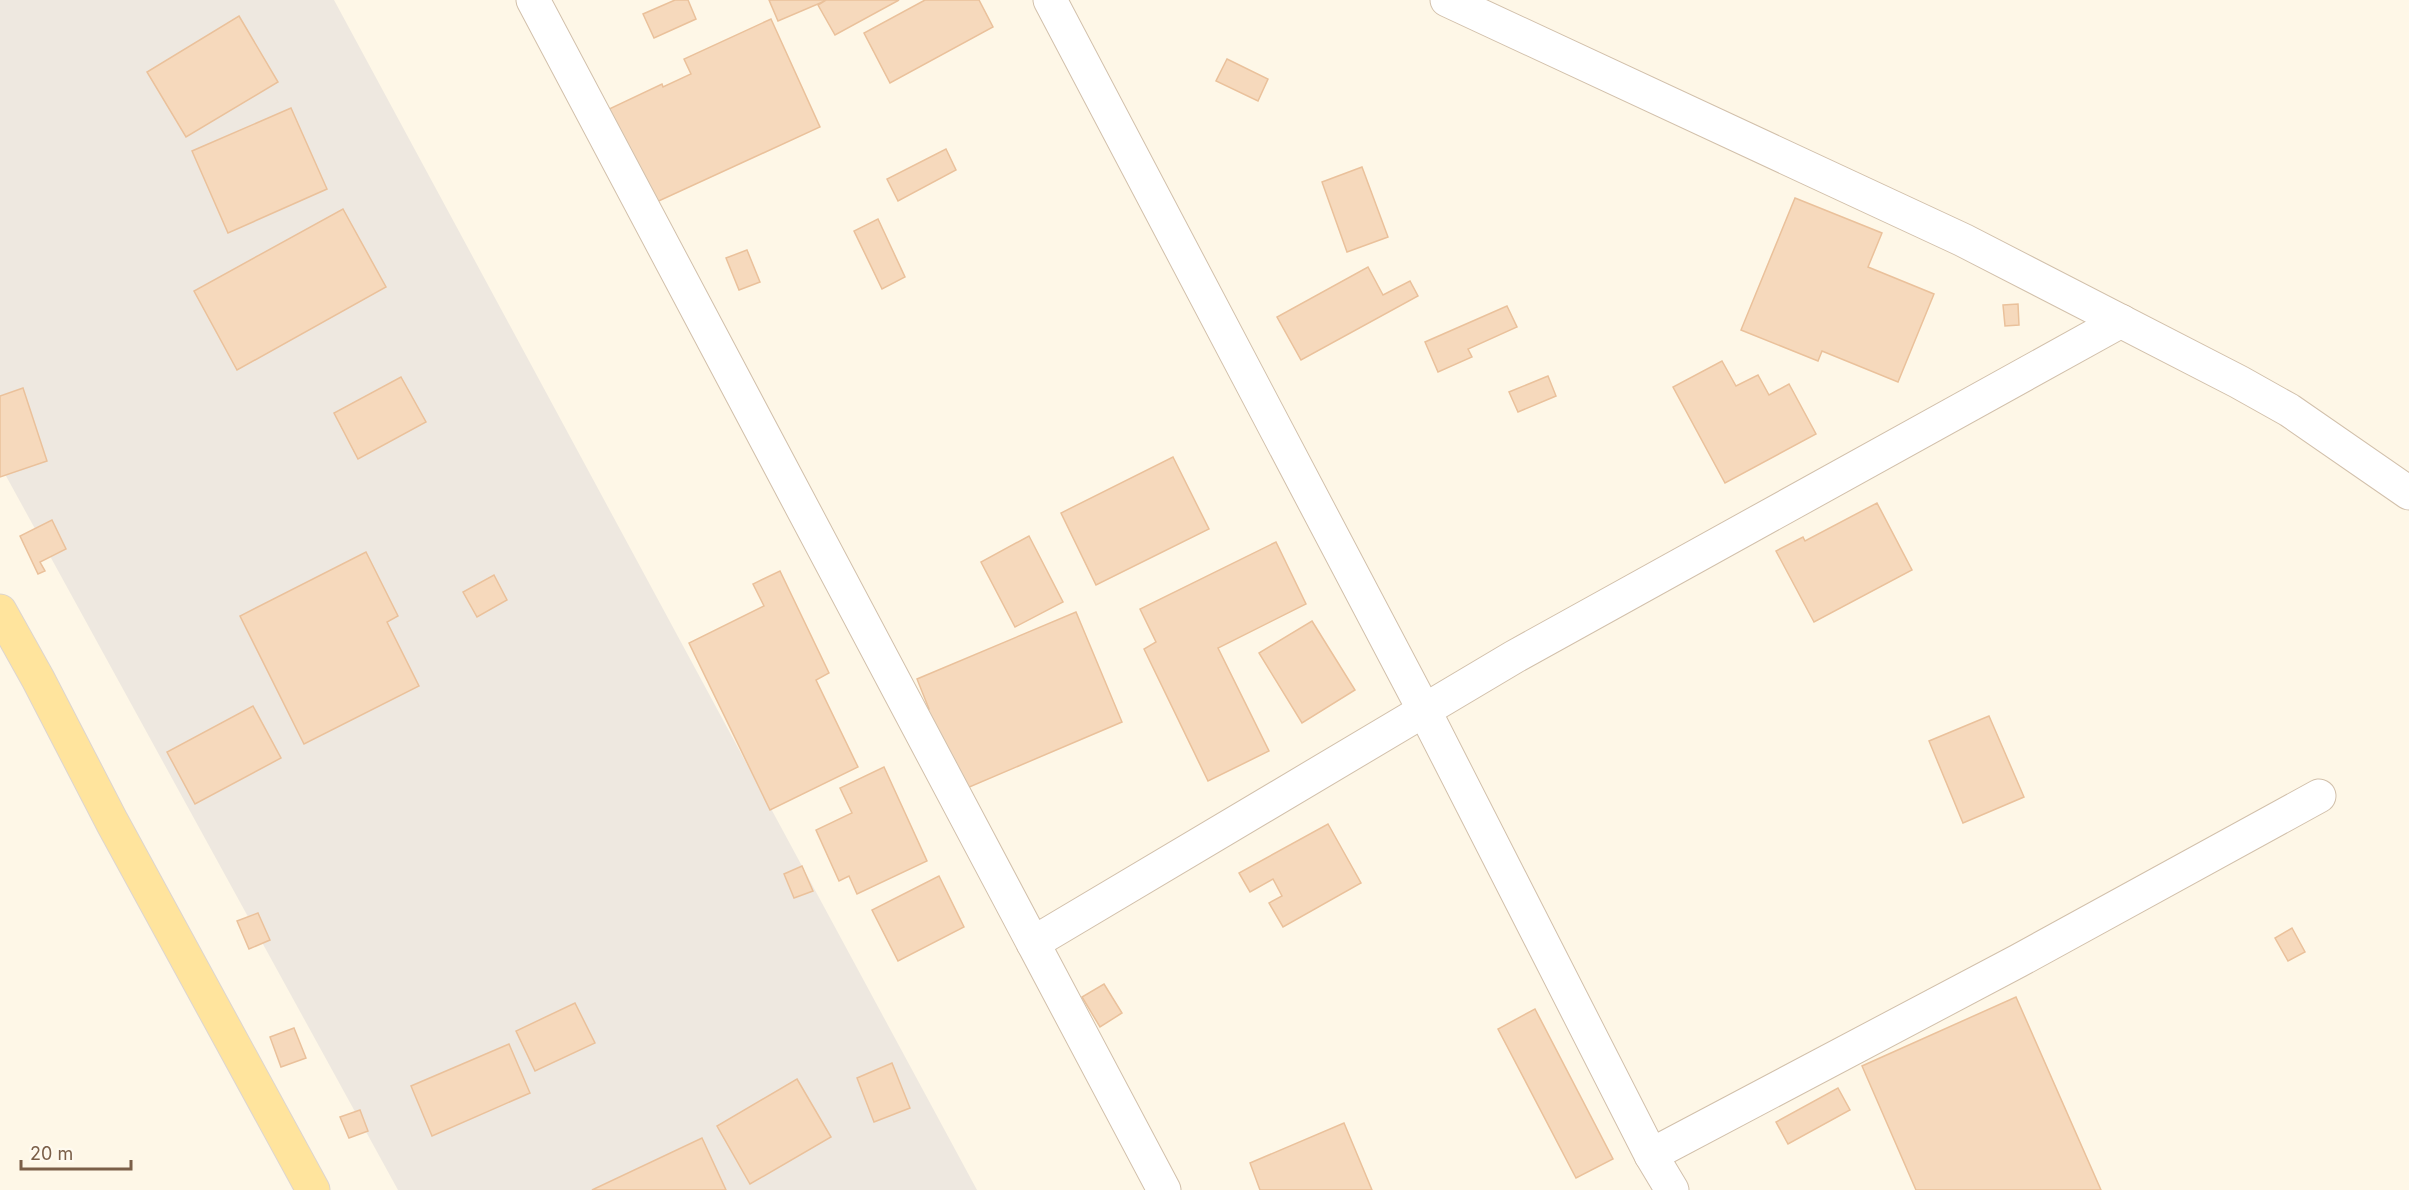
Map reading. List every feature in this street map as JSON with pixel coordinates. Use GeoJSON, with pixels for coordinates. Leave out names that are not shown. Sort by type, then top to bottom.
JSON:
{"type":"FeatureCollection","features":[{"type":"Feature","properties":{"kind":"main road"},"geometry":{"type":"LineString","coordinates":[[0,611],[112,822],[313,1190]]}},
{"type":"Feature","properties":{"kind":"street"},"geometry":{"type":"LineString","coordinates":[[533,0],[1164,1190]]}},
{"type":"Feature","properties":{"kind":"street"},"geometry":{"type":"LineString","coordinates":[[1050,0],[1425,712],[1651,1155],[1672,1190]]}},
{"type":"Feature","properties":{"kind":"street"},"geometry":{"type":"LineString","coordinates":[[1446,0],[1964,240],[2239,382],[2289,411],[2409,493]]}},
{"type":"Feature","properties":{"kind":"street"},"geometry":{"type":"LineString","coordinates":[[1033,943],[1514,657],[2121,321]]}},
{"type":"Feature","properties":{"kind":"street"},"geometry":{"type":"LineString","coordinates":[[1651,1155],[2018,961],[2319,796]]}},
{"type":"Feature","properties":{"kind":"shaded area"},"geometry":{"type":"Polygon","coordinates":[[[0,0],[334,0],[977,1190],[398,1190],[0,465],[0,0]]]}},
{"type":"Feature","properties":{"kind":"building"},"geometry":{"type":"Polygon","coordinates":[[[675,0],[688,0],[696,19],[654,38],[643,14],[675,0]]]}},
{"type":"Feature","properties":{"kind":"building"},"geometry":{"type":"Polygon","coordinates":[[[769,0],[824,0],[825,1],[778,21],[769,0]]]}},
{"type":"Feature","properties":{"kind":"building"},"geometry":{"type":"Polygon","coordinates":[[[826,0],[899,0],[835,35],[818,5],[826,0]]]}},
{"type":"Feature","properties":{"kind":"building"},"geometry":{"type":"Polygon","coordinates":[[[925,0],[979,0],[993,27],[890,83],[864,33],[925,0]]]}},
{"type":"Feature","properties":{"kind":"building"},"geometry":{"type":"Polygon","coordinates":[[[239,16],[278,82],[186,137],[147,72],[239,16]]]}},
{"type":"Feature","properties":{"kind":"building"},"geometry":{"type":"Polygon","coordinates":[[[771,19],[820,127],[650,205],[607,110],[662,84],[663,87],[691,74],[684,59],[771,19]]]}},
{"type":"Feature","properties":{"kind":"building"},"geometry":{"type":"Polygon","coordinates":[[[1227,59],[1268,79],[1258,101],[1216,81],[1227,59]]]}},
{"type":"Feature","properties":{"kind":"building"},"geometry":{"type":"Polygon","coordinates":[[[291,108],[327,189],[228,233],[192,151],[291,108]]]}},
{"type":"Feature","properties":{"kind":"building"},"geometry":{"type":"Polygon","coordinates":[[[946,149],[956,170],[898,201],[887,179],[946,149]]]}},
{"type":"Feature","properties":{"kind":"building"},"geometry":{"type":"Polygon","coordinates":[[[1362,167],[1388,237],[1347,252],[1322,182],[1362,167]]]}},
{"type":"Feature","properties":{"kind":"building"},"geometry":{"type":"Polygon","coordinates":[[[1795,198],[1882,233],[1868,267],[1934,294],[1898,382],[1822,351],[1818,361],[1741,330],[1795,198]]]}},
{"type":"Feature","properties":{"kind":"building"},"geometry":{"type":"Polygon","coordinates":[[[343,209],[386,287],[237,370],[194,291],[343,209]]]}},
{"type":"Feature","properties":{"kind":"building"},"geometry":{"type":"Polygon","coordinates":[[[878,219],[905,277],[882,289],[854,231],[878,219]]]}},
{"type":"Feature","properties":{"kind":"building"},"geometry":{"type":"Polygon","coordinates":[[[747,250],[760,282],[739,290],[726,258],[747,250]]]}},
{"type":"Feature","properties":{"kind":"building"},"geometry":{"type":"Polygon","coordinates":[[[1368,267],[1383,295],[1410,281],[1418,296],[1301,360],[1277,317],[1368,267]]]}},
{"type":"Feature","properties":{"kind":"building"},"geometry":{"type":"Polygon","coordinates":[[[2018,304],[2019,325],[2005,326],[2003,305],[2018,304]]]}},
{"type":"Feature","properties":{"kind":"building"},"geometry":{"type":"Polygon","coordinates":[[[1507,306],[1517,327],[1468,349],[1472,357],[1438,372],[1425,342],[1507,306]]]}},
{"type":"Feature","properties":{"kind":"building"},"geometry":{"type":"Polygon","coordinates":[[[1722,361],[1736,386],[1758,375],[1769,395],[1789,384],[1816,434],[1725,483],[1673,387],[1722,361]]]}},
{"type":"Feature","properties":{"kind":"building"},"geometry":{"type":"Polygon","coordinates":[[[1548,376],[1556,396],[1518,412],[1509,392],[1548,376]]]}},
{"type":"Feature","properties":{"kind":"building"},"geometry":{"type":"Polygon","coordinates":[[[401,377],[426,422],[358,459],[334,413],[401,377]]]}},
{"type":"Feature","properties":{"kind":"building"},"geometry":{"type":"Polygon","coordinates":[[[23,388],[47,461],[0,477],[0,396],[23,388]]]}},
{"type":"Feature","properties":{"kind":"building"},"geometry":{"type":"Polygon","coordinates":[[[1173,457],[1209,529],[1096,585],[1061,513],[1173,457]]]}},
{"type":"Feature","properties":{"kind":"building"},"geometry":{"type":"Polygon","coordinates":[[[1877,503],[1912,570],[1814,622],[1776,551],[1803,537],[1805,541],[1877,503]]]}},
{"type":"Feature","properties":{"kind":"building"},"geometry":{"type":"Polygon","coordinates":[[[52,520],[66,549],[40,562],[45,571],[38,574],[20,536],[52,520]]]}},
{"type":"Feature","properties":{"kind":"building"},"geometry":{"type":"Polygon","coordinates":[[[1029,536],[1063,602],[1015,627],[981,562],[1029,536]]]}},
{"type":"Feature","properties":{"kind":"building"},"geometry":{"type":"Polygon","coordinates":[[[1276,542],[1306,604],[1218,648],[1269,751],[1208,781],[1144,649],[1156,642],[1140,609],[1276,542]]]}},
{"type":"Feature","properties":{"kind":"building"},"geometry":{"type":"Polygon","coordinates":[[[366,552],[398,616],[387,622],[419,686],[304,744],[240,616],[366,552]]]}},
{"type":"Feature","properties":{"kind":"building"},"geometry":{"type":"Polygon","coordinates":[[[780,571],[829,673],[816,680],[858,767],[770,810],[689,643],[764,606],[753,584],[780,571]]]}},
{"type":"Feature","properties":{"kind":"building"},"geometry":{"type":"Polygon","coordinates":[[[494,575],[507,600],[477,617],[463,592],[494,575]]]}},
{"type":"Feature","properties":{"kind":"building"},"geometry":{"type":"Polygon","coordinates":[[[1076,612],[1122,722],[960,791],[926,710],[929,709],[917,679],[1076,612]]]}},
{"type":"Feature","properties":{"kind":"building"},"geometry":{"type":"Polygon","coordinates":[[[1312,621],[1355,690],[1302,723],[1259,653],[1312,621]]]}},
{"type":"Feature","properties":{"kind":"building"},"geometry":{"type":"Polygon","coordinates":[[[253,706],[281,758],[195,804],[167,752],[253,706]]]}},
{"type":"Feature","properties":{"kind":"building"},"geometry":{"type":"Polygon","coordinates":[[[1989,716],[2024,797],[1963,823],[1929,741],[1989,716]]]}},
{"type":"Feature","properties":{"kind":"building"},"geometry":{"type":"Polygon","coordinates":[[[884,767],[927,861],[857,894],[849,876],[839,881],[816,830],[852,813],[840,788],[884,767]]]}},
{"type":"Feature","properties":{"kind":"building"},"geometry":{"type":"Polygon","coordinates":[[[1328,824],[1361,883],[1283,927],[1269,903],[1282,896],[1273,879],[1250,892],[1239,873],[1328,824]]]}},
{"type":"Feature","properties":{"kind":"building"},"geometry":{"type":"Polygon","coordinates":[[[802,866],[813,891],[794,898],[784,874],[802,866]]]}},
{"type":"Feature","properties":{"kind":"building"},"geometry":{"type":"Polygon","coordinates":[[[939,876],[964,927],[898,961],[872,910],[939,876]]]}},
{"type":"Feature","properties":{"kind":"building"},"geometry":{"type":"Polygon","coordinates":[[[258,913],[270,940],[249,949],[237,921],[258,913]]]}},
{"type":"Feature","properties":{"kind":"building"},"geometry":{"type":"Polygon","coordinates":[[[2292,928],[2305,952],[2288,961],[2275,938],[2292,928]]]}},
{"type":"Feature","properties":{"kind":"building"},"geometry":{"type":"Polygon","coordinates":[[[1104,984],[1122,1013],[1100,1027],[1082,997],[1104,984]]]}},
{"type":"Feature","properties":{"kind":"building"},"geometry":{"type":"Polygon","coordinates":[[[2016,997],[2101,1190],[1916,1190],[1862,1066],[2016,997]]]}},
{"type":"Feature","properties":{"kind":"building"},"geometry":{"type":"Polygon","coordinates":[[[575,1003],[595,1043],[535,1071],[516,1031],[575,1003]]]}},
{"type":"Feature","properties":{"kind":"building"},"geometry":{"type":"Polygon","coordinates":[[[1535,1009],[1613,1159],[1576,1178],[1498,1029],[1535,1009]]]}},
{"type":"Feature","properties":{"kind":"building"},"geometry":{"type":"Polygon","coordinates":[[[294,1028],[306,1058],[281,1067],[270,1037],[294,1028]]]}},
{"type":"Feature","properties":{"kind":"building"},"geometry":{"type":"Polygon","coordinates":[[[509,1044],[530,1093],[432,1136],[411,1086],[509,1044]]]}},
{"type":"Feature","properties":{"kind":"building"},"geometry":{"type":"Polygon","coordinates":[[[892,1063],[910,1108],[874,1122],[857,1078],[892,1063]]]}},
{"type":"Feature","properties":{"kind":"building"},"geometry":{"type":"Polygon","coordinates":[[[797,1079],[831,1137],[750,1184],[717,1126],[797,1079]]]}},
{"type":"Feature","properties":{"kind":"building"},"geometry":{"type":"Polygon","coordinates":[[[1838,1088],[1850,1110],[1788,1144],[1776,1122],[1838,1088]]]}},
{"type":"Feature","properties":{"kind":"building"},"geometry":{"type":"Polygon","coordinates":[[[360,1110],[368,1131],[349,1138],[340,1117],[360,1110]]]}},
{"type":"Feature","properties":{"kind":"building"},"geometry":{"type":"Polygon","coordinates":[[[1344,1123],[1372,1190],[1260,1190],[1250,1163],[1344,1123]]]}},
{"type":"Feature","properties":{"kind":"building"},"geometry":{"type":"Polygon","coordinates":[[[702,1138],[726,1190],[592,1190],[702,1138]]]}}]}
